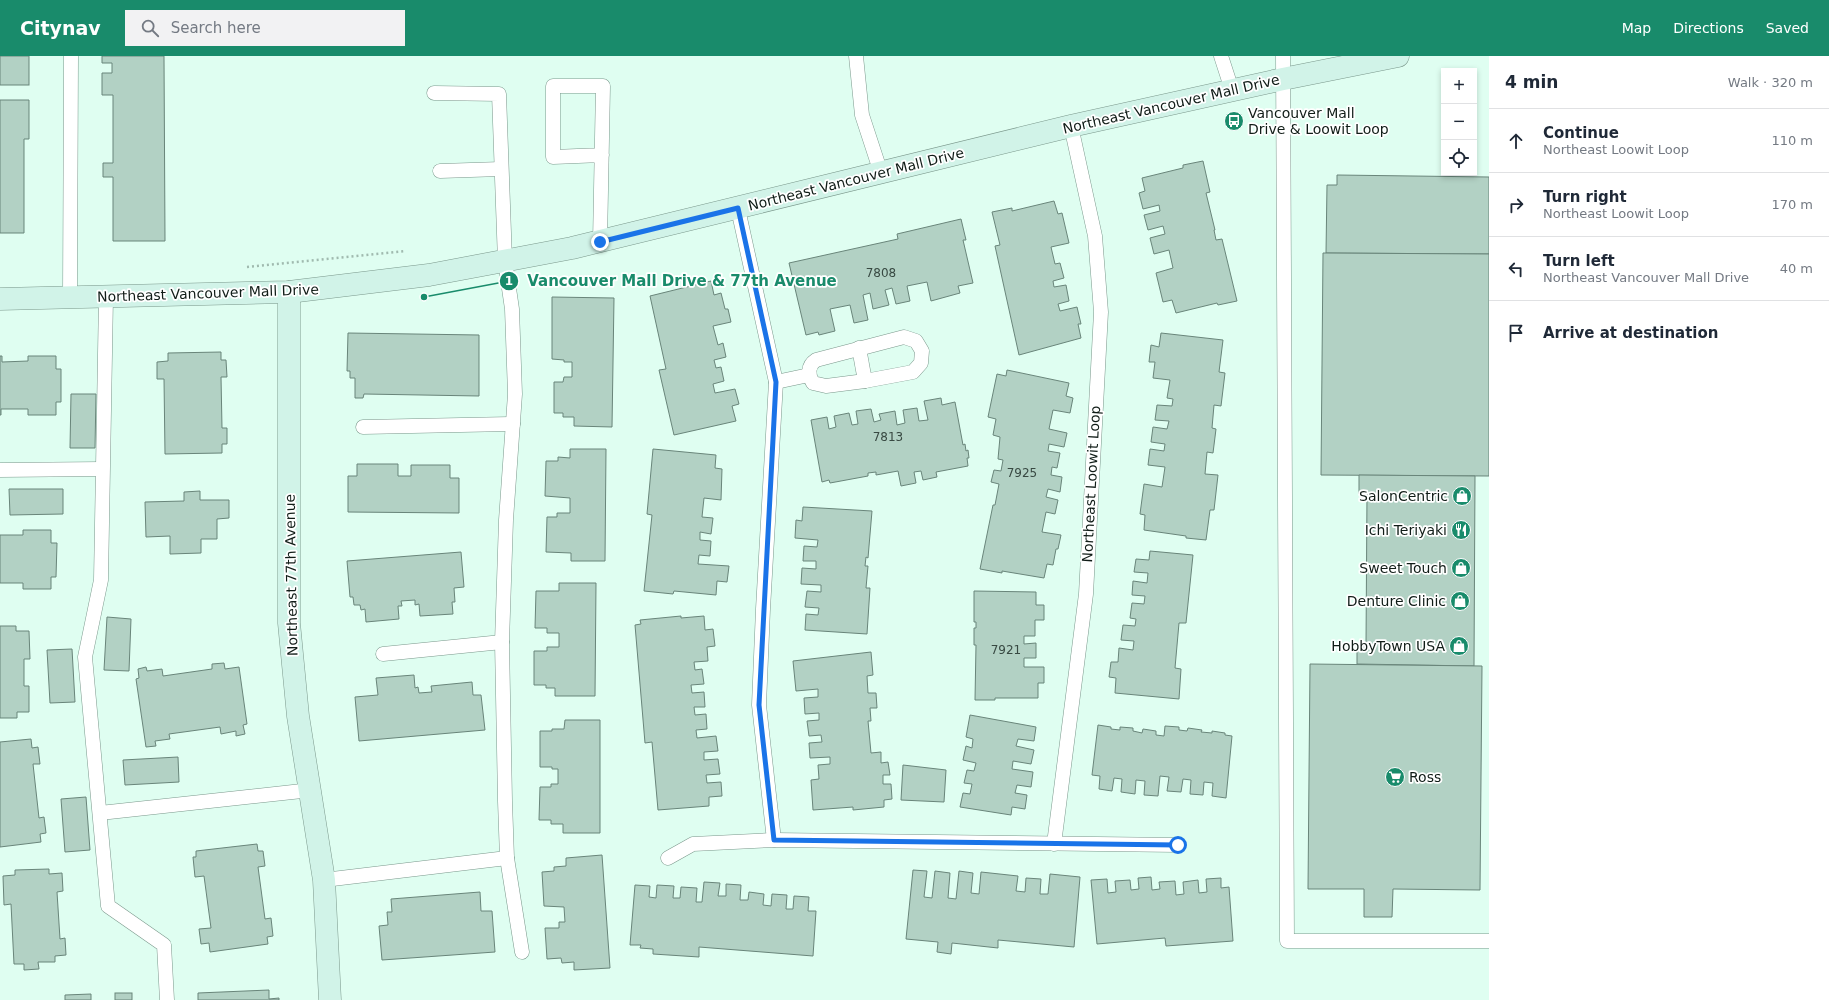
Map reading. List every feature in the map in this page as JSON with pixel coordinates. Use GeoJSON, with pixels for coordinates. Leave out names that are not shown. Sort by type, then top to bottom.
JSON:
{"type":"FeatureCollection","features":[{"type":"Feature","properties":{"kind":"main road","name":"Northeast Vancouver Mall Drive"},"geometry":{"type":"LineString","coordinates":[[0,299],[289,292],[428,275],[600,242],[1071,126],[1283,79],[1398,56]]}},
{"type":"Feature","properties":{"kind":"main road","name":"Northeast 77th Avenue"},"geometry":{"type":"LineString","coordinates":[[289,292],[289,623],[298,716],[311,790],[324,880],[330,1000]]}},
{"type":"Feature","properties":{"kind":"lane"},"geometry":{"type":"LineString","coordinates":[[70,298],[71,56]]}},
{"type":"Feature","properties":{"kind":"lane"},"geometry":{"type":"LineString","coordinates":[[856,56],[862,116],[881,173]]}},
{"type":"Feature","properties":{"kind":"lane"},"geometry":{"type":"LineString","coordinates":[[1221,56],[1232,90]]}},
{"type":"Feature","properties":{"kind":"lane"},"geometry":{"type":"LineString","coordinates":[[1283,56],[1287,941],[1489,941]]}},
{"type":"Feature","properties":{"kind":"lane"},"geometry":{"type":"LineString","coordinates":[[600,242],[602,155],[603,86],[553,86],[553,157],[602,155]]}},
{"type":"Feature","properties":{"kind":"lane"},"geometry":{"type":"LineString","coordinates":[[434,93],[499,94],[505,261],[512,309],[515,394],[506,520],[502,642],[507,858],[522,952]]}},
{"type":"Feature","properties":{"kind":"lane","name":"Northeast Loowit Loop"},"geometry":{"type":"LineString","coordinates":[[1054,844],[1086,594],[1101,312],[1095,236],[1071,126]]}},
{"type":"Feature","properties":{"kind":"lane"},"geometry":{"type":"LineString","coordinates":[[440,171],[501,169]]}},
{"type":"Feature","properties":{"kind":"lane"},"geometry":{"type":"LineString","coordinates":[[738,208],[776,382],[763,602],[759,705],[774,840]]}},
{"type":"Feature","properties":{"kind":"lane"},"geometry":{"type":"LineString","coordinates":[[106,297],[101,580],[85,657],[108,906],[164,944],[167,1000]]}},
{"type":"Feature","properties":{"kind":"lane"},"geometry":{"type":"LineString","coordinates":[[904,337],[916,341],[922,351],[921,363],[913,372],[865,382],[821,386],[813,383],[809,375],[810,366],[816,360],[904,337]]}},
{"type":"Feature","properties":{"kind":"lane"},"geometry":{"type":"LineString","coordinates":[[859,348],[865,382]]}},
{"type":"Feature","properties":{"kind":"lane"},"geometry":{"type":"LineString","coordinates":[[776,382],[809,375]]}},
{"type":"Feature","properties":{"kind":"lane"},"geometry":{"type":"LineString","coordinates":[[363,427],[513,424]]}},
{"type":"Feature","properties":{"kind":"lane"},"geometry":{"type":"LineString","coordinates":[[0,470],[102,469]]}},
{"type":"Feature","properties":{"kind":"lane"},"geometry":{"type":"LineString","coordinates":[[383,654],[502,642]]}},
{"type":"Feature","properties":{"kind":"lane"},"geometry":{"type":"LineString","coordinates":[[100,813],[311,790]]}},
{"type":"Feature","properties":{"kind":"lane"},"geometry":{"type":"LineString","coordinates":[[668,858],[693,844],[774,840],[1178,845]]}},
{"type":"Feature","properties":{"kind":"lane"},"geometry":{"type":"LineString","coordinates":[[324,880],[507,858]]}},
{"type":"Feature","properties":{"kind":"path"},"geometry":{"type":"LineString","coordinates":[[245,268],[406,251]]}},
{"type":"Feature","properties":{"kind":"building"},"geometry":{"type":"Polygon","coordinates":[[[0,56],[29,56],[29,85],[0,85],[0,56]]]}},
{"type":"Feature","properties":{"kind":"building"},"geometry":{"type":"Polygon","coordinates":[[[102,56],[164,56],[165,241],[113,241],[113,177],[103,177],[103,163],[113,163],[113,95],[102,95],[102,73],[112,73],[112,63],[102,63],[102,56]]]}},
{"type":"Feature","properties":{"kind":"building"},"geometry":{"type":"Polygon","coordinates":[[[0,100],[29,100],[29,139],[24,139],[24,233],[0,233],[0,100]]]}},
{"type":"Feature","properties":{"kind":"building"},"geometry":{"type":"Polygon","coordinates":[[[1203,161],[1210,192],[1206,193],[1216,240],[1222,239],[1237,301],[1218,305],[1217,303],[1176,313],[1172,300],[1163,302],[1156,273],[1173,268],[1169,250],[1154,254],[1150,238],[1165,234],[1163,226],[1148,230],[1144,215],[1160,211],[1159,205],[1143,209],[1139,193],[1145,191],[1142,178],[1183,168],[1183,165],[1203,161]]]}},
{"type":"Feature","properties":{"kind":"building"},"geometry":{"type":"Polygon","coordinates":[[[1337,175],[1489,177],[1489,254],[1326,253],[1327,185],[1337,185],[1337,175]]]}},
{"type":"Feature","properties":{"kind":"building"},"geometry":{"type":"Polygon","coordinates":[[[1054,201],[1058,214],[1062,213],[1069,243],[1051,247],[1055,264],[1060,263],[1064,278],[1053,281],[1054,287],[1066,285],[1069,301],[1058,304],[1060,311],[1077,307],[1081,324],[1078,324],[1081,338],[1019,355],[995,246],[1000,245],[992,212],[1012,208],[1012,211],[1054,201]]]}},
{"type":"Feature","properties":{"kind":"building"},"geometry":{"type":"Polygon","coordinates":[[[961,219],[966,240],[963,240],[973,283],[958,286],[960,293],[931,301],[927,282],[907,286],[910,301],[896,304],[892,288],[885,290],[889,305],[873,309],[870,293],[863,295],[868,320],[854,323],[850,305],[830,309],[835,331],[819,335],[818,332],[806,335],[789,263],[898,239],[897,234],[961,219]]]}},
{"type":"Feature","properties":{"kind":"building"},"geometry":{"type":"Polygon","coordinates":[[[1323,253],[1489,254],[1489,476],[1321,475],[1323,253]]]}},
{"type":"Feature","properties":{"kind":"building"},"geometry":{"type":"Polygon","coordinates":[[[711,281],[714,295],[721,293],[725,309],[728,309],[731,322],[713,326],[718,345],[723,343],[726,357],[714,360],[716,368],[721,367],[724,381],[713,384],[715,393],[735,389],[739,404],[732,406],[736,421],[674,435],[659,370],[666,369],[650,296],[711,281]]]}},
{"type":"Feature","properties":{"kind":"building"},"geometry":{"type":"Polygon","coordinates":[[[552,297],[614,298],[612,427],[574,426],[574,417],[563,417],[563,413],[554,413],[554,382],[563,382],[564,377],[572,377],[572,362],[552,359],[552,297]]]}},
{"type":"Feature","properties":{"kind":"building"},"geometry":{"type":"Polygon","coordinates":[[[348,333],[479,335],[479,396],[364,394],[363,398],[355,398],[355,378],[350,378],[350,371],[347,371],[348,333]]]}},
{"type":"Feature","properties":{"kind":"building"},"geometry":{"type":"Polygon","coordinates":[[[1161,333],[1223,340],[1219,372],[1225,373],[1221,406],[1214,405],[1212,428],[1216,429],[1213,453],[1207,452],[1205,474],[1218,475],[1214,510],[1210,510],[1206,540],[1186,538],[1186,536],[1144,530],[1145,515],[1140,514],[1144,484],[1162,487],[1165,467],[1148,465],[1150,449],[1164,451],[1165,444],[1151,442],[1153,427],[1167,429],[1169,421],[1155,420],[1157,405],[1172,406],[1173,399],[1167,398],[1170,380],[1153,378],[1155,362],[1149,362],[1151,345],[1159,347],[1161,333]]]}},
{"type":"Feature","properties":{"kind":"building"},"geometry":{"type":"Polygon","coordinates":[[[221,352],[221,360],[226,360],[227,377],[221,377],[222,428],[227,428],[227,444],[222,444],[222,453],[165,454],[164,379],[157,379],[157,362],[168,361],[168,353],[221,352]]]}},
{"type":"Feature","properties":{"kind":"building"},"geometry":{"type":"Polygon","coordinates":[[[0,356],[2,356],[2,362],[28,361],[28,356],[56,356],[56,369],[61,369],[61,402],[56,402],[56,415],[28,415],[28,409],[1,409],[0,415],[0,356]]]}},
{"type":"Feature","properties":{"kind":"building"},"geometry":{"type":"Polygon","coordinates":[[[1007,370],[1069,383],[1066,396],[1073,398],[1070,413],[1053,410],[1049,429],[1067,433],[1064,447],[1049,444],[1048,451],[1060,453],[1057,468],[1052,467],[1051,475],[1062,477],[1060,492],[1048,489],[1046,497],[1058,500],[1055,514],[1046,512],[1042,532],[1061,535],[1058,549],[1056,549],[1053,565],[1047,564],[1044,578],[980,569],[993,505],[995,505],[999,484],[991,482],[994,470],[1001,471],[1003,460],[998,459],[1000,437],[993,435],[996,419],[988,417],[997,374],[1006,376],[1007,370]]]}},
{"type":"Feature","properties":{"kind":"building"},"geometry":{"type":"Polygon","coordinates":[[[71,394],[96,394],[95,448],[70,448],[71,394]]]}},
{"type":"Feature","properties":{"kind":"building"},"geometry":{"type":"Polygon","coordinates":[[[941,398],[942,405],[955,402],[963,445],[965,444],[966,451],[968,450],[968,466],[936,472],[937,477],[923,480],[921,471],[914,472],[916,483],[901,486],[898,471],[876,475],[876,472],[868,473],[868,476],[830,483],[829,480],[822,482],[811,420],[827,417],[829,429],[836,427],[834,416],[849,413],[852,425],[858,424],[856,411],[871,409],[874,422],[881,420],[879,414],[895,411],[897,425],[905,423],[903,410],[917,408],[919,421],[928,420],[924,401],[941,398]]]}},
{"type":"Feature","properties":{"kind":"building"},"geometry":{"type":"Polygon","coordinates":[[[570,449],[606,449],[605,561],[571,561],[571,553],[546,552],[547,517],[557,517],[557,513],[570,513],[570,498],[545,496],[546,461],[558,461],[558,457],[570,458],[570,449]]]}},
{"type":"Feature","properties":{"kind":"building"},"geometry":{"type":"Polygon","coordinates":[[[653,449],[716,455],[715,468],[722,469],[721,500],[704,498],[702,517],[713,518],[711,534],[700,532],[700,540],[711,541],[710,556],[699,555],[698,564],[729,566],[727,582],[717,581],[716,595],[674,591],[673,594],[644,591],[652,515],[647,514],[653,449]]]}},
{"type":"Feature","properties":{"kind":"building"},"geometry":{"type":"Polygon","coordinates":[[[357,464],[398,464],[398,476],[411,476],[411,465],[450,465],[450,478],[459,478],[459,513],[348,512],[348,476],[357,476],[357,464]]]}},
{"type":"Feature","properties":{"kind":"building"},"geometry":{"type":"Polygon","coordinates":[[[1359,475],[1475,476],[1474,666],[1357,664],[1357,644],[1366,645],[1367,494],[1359,494],[1359,475]]]}},
{"type":"Feature","properties":{"kind":"building"},"geometry":{"type":"Polygon","coordinates":[[[9,489],[63,489],[63,514],[10,515],[9,489]]]}},
{"type":"Feature","properties":{"kind":"building"},"geometry":{"type":"Polygon","coordinates":[[[200,491],[200,500],[229,500],[229,518],[217,519],[217,539],[201,539],[201,553],[170,554],[170,536],[146,537],[145,502],[184,501],[184,492],[200,491]]]}},
{"type":"Feature","properties":{"kind":"building"},"geometry":{"type":"Polygon","coordinates":[[[803,507],[872,511],[868,558],[866,557],[865,566],[868,566],[866,588],[870,588],[867,634],[805,630],[806,614],[818,615],[819,608],[805,607],[807,591],[821,592],[821,585],[801,584],[802,568],[816,569],[816,561],[803,561],[804,546],[817,547],[818,540],[795,538],[796,520],[802,521],[803,507]]]}},
{"type":"Feature","properties":{"kind":"building"},"geometry":{"type":"Polygon","coordinates":[[[23,530],[51,530],[51,543],[57,543],[56,577],[51,577],[51,589],[23,589],[23,583],[0,583],[0,535],[23,535],[23,530]]]}},
{"type":"Feature","properties":{"kind":"building"},"geometry":{"type":"Polygon","coordinates":[[[1150,551],[1193,555],[1186,623],[1179,623],[1175,668],[1181,669],[1179,699],[1115,693],[1116,678],[1109,677],[1111,662],[1118,662],[1119,648],[1133,650],[1134,641],[1121,640],[1123,625],[1135,626],[1136,619],[1130,618],[1132,603],[1144,604],[1145,596],[1132,595],[1133,581],[1147,583],[1148,573],[1134,572],[1136,559],[1149,560],[1150,551]]]}},
{"type":"Feature","properties":{"kind":"building"},"geometry":{"type":"Polygon","coordinates":[[[461,552],[464,587],[454,588],[455,602],[452,602],[453,614],[420,616],[419,604],[415,605],[415,600],[401,601],[402,606],[398,606],[399,619],[366,622],[365,609],[361,610],[360,605],[354,605],[353,597],[350,597],[347,561],[461,552]]]}},
{"type":"Feature","properties":{"kind":"building"},"geometry":{"type":"Polygon","coordinates":[[[559,583],[596,583],[595,696],[555,696],[555,688],[546,688],[546,685],[534,685],[534,651],[547,651],[547,647],[559,647],[559,633],[547,633],[547,628],[535,628],[536,591],[559,591],[559,583]]]}},
{"type":"Feature","properties":{"kind":"building"},"geometry":{"type":"Polygon","coordinates":[[[974,591],[1036,592],[1036,605],[1044,605],[1044,620],[1035,620],[1035,636],[1024,636],[1024,644],[1036,643],[1036,658],[1024,658],[1024,667],[1044,667],[1044,683],[1038,683],[1038,698],[995,698],[995,700],[975,700],[976,645],[974,645],[974,628],[976,628],[976,622],[974,622],[974,591]]]}},
{"type":"Feature","properties":{"kind":"building"},"geometry":{"type":"Polygon","coordinates":[[[681,616],[681,618],[704,616],[705,630],[713,629],[715,646],[707,647],[708,661],[694,662],[695,670],[702,669],[704,684],[691,685],[692,693],[704,692],[705,707],[694,707],[695,715],[706,714],[707,729],[696,730],[697,738],[716,736],[718,751],[704,752],[704,760],[718,759],[720,774],[706,775],[707,783],[721,782],[722,796],[709,797],[709,806],[658,810],[652,742],[645,743],[635,625],[641,624],[640,620],[681,616]]]}},
{"type":"Feature","properties":{"kind":"building"},"geometry":{"type":"Polygon","coordinates":[[[107,617],[131,619],[129,671],[104,670],[107,617]]]}},
{"type":"Feature","properties":{"kind":"building"},"geometry":{"type":"Polygon","coordinates":[[[0,626],[16,626],[16,631],[29,631],[30,659],[24,659],[24,686],[29,686],[29,712],[17,712],[17,718],[0,718],[0,626]]]}},
{"type":"Feature","properties":{"kind":"building"},"geometry":{"type":"Polygon","coordinates":[[[72,649],[75,702],[50,703],[47,650],[72,649]]]}},
{"type":"Feature","properties":{"kind":"building"},"geometry":{"type":"Polygon","coordinates":[[[871,652],[873,675],[867,676],[868,693],[876,693],[877,708],[870,708],[871,721],[868,721],[871,753],[881,752],[881,763],[888,762],[890,775],[883,775],[883,784],[891,784],[892,799],[884,800],[884,807],[853,810],[853,807],[813,810],[811,780],[819,779],[818,765],[830,764],[830,757],[810,758],[809,743],[822,742],[821,735],[809,736],[807,721],[819,720],[819,713],[805,714],[804,698],[818,697],[818,689],[796,691],[793,661],[871,652]]]}},
{"type":"Feature","properties":{"kind":"building"},"geometry":{"type":"Polygon","coordinates":[[[224,663],[225,669],[239,667],[247,724],[243,725],[245,734],[236,736],[236,731],[221,734],[220,727],[169,734],[170,739],[155,741],[156,746],[146,747],[136,679],[139,678],[138,669],[146,667],[147,671],[162,669],[163,676],[212,669],[212,664],[224,663]]]}},
{"type":"Feature","properties":{"kind":"building","name":"Ross"},"geometry":{"type":"Polygon","coordinates":[[[1310,664],[1482,666],[1480,890],[1393,889],[1392,917],[1364,917],[1364,889],[1308,889],[1310,664]]]}},
{"type":"Feature","properties":{"kind":"building"},"geometry":{"type":"Polygon","coordinates":[[[414,675],[415,688],[418,687],[419,693],[432,692],[431,686],[472,682],[473,695],[481,695],[485,730],[359,741],[355,697],[378,695],[376,678],[414,675]]]}},
{"type":"Feature","properties":{"kind":"building"},"geometry":{"type":"Polygon","coordinates":[[[970,715],[1036,727],[1034,741],[1018,739],[1016,746],[1034,750],[1031,764],[1013,761],[1012,769],[1033,772],[1031,787],[1017,785],[1015,793],[1027,795],[1025,809],[1012,807],[1011,815],[960,807],[963,793],[970,794],[972,784],[964,783],[967,770],[974,771],[976,763],[963,760],[966,746],[972,748],[973,739],[966,737],[970,715]]]}},
{"type":"Feature","properties":{"kind":"building"},"geometry":{"type":"Polygon","coordinates":[[[565,720],[600,720],[600,833],[563,833],[563,824],[551,824],[551,820],[539,820],[540,787],[551,787],[551,784],[558,784],[558,769],[552,769],[552,767],[540,767],[540,731],[564,729],[565,720]]]}},
{"type":"Feature","properties":{"kind":"building"},"geometry":{"type":"Polygon","coordinates":[[[1098,725],[1120,730],[1120,727],[1133,728],[1133,731],[1142,733],[1143,729],[1156,731],[1156,735],[1164,736],[1165,726],[1179,727],[1179,730],[1187,731],[1188,728],[1202,730],[1201,732],[1212,733],[1212,731],[1225,733],[1225,735],[1232,736],[1226,798],[1212,796],[1213,783],[1204,782],[1203,795],[1190,794],[1191,780],[1183,779],[1181,792],[1167,791],[1169,777],[1160,776],[1158,796],[1144,795],[1145,781],[1136,780],[1135,794],[1121,792],[1122,779],[1114,778],[1112,791],[1099,789],[1100,776],[1092,775],[1098,725]]]}},
{"type":"Feature","properties":{"kind":"building"},"geometry":{"type":"Polygon","coordinates":[[[31,739],[32,748],[38,747],[40,764],[33,764],[39,818],[44,817],[46,833],[40,834],[41,842],[0,847],[0,742],[31,739]]]}},
{"type":"Feature","properties":{"kind":"building"},"geometry":{"type":"Polygon","coordinates":[[[178,757],[179,782],[125,785],[123,760],[178,757]]]}},
{"type":"Feature","properties":{"kind":"building"},"geometry":{"type":"Polygon","coordinates":[[[903,765],[946,770],[944,802],[901,800],[903,765]]]}},
{"type":"Feature","properties":{"kind":"building"},"geometry":{"type":"Polygon","coordinates":[[[86,797],[90,850],[65,852],[61,799],[86,797]]]}},
{"type":"Feature","properties":{"kind":"building"},"geometry":{"type":"Polygon","coordinates":[[[257,844],[258,851],[263,851],[265,866],[258,867],[265,919],[271,918],[273,936],[267,937],[268,944],[210,952],[209,943],[201,944],[199,929],[211,928],[204,876],[195,877],[193,857],[196,857],[196,851],[257,844]]]}},
{"type":"Feature","properties":{"kind":"building"},"geometry":{"type":"Polygon","coordinates":[[[602,855],[610,968],[574,970],[574,962],[562,963],[561,958],[547,959],[545,928],[559,928],[559,922],[565,922],[564,907],[544,906],[542,872],[554,871],[554,867],[566,866],[566,858],[602,855]]]}},
{"type":"Feature","properties":{"kind":"building"},"geometry":{"type":"Polygon","coordinates":[[[49,869],[49,874],[62,873],[63,891],[57,892],[60,939],[65,938],[66,955],[55,956],[55,962],[38,962],[39,969],[24,970],[24,964],[14,964],[11,904],[4,905],[3,876],[15,875],[15,870],[49,869]]]}},
{"type":"Feature","properties":{"kind":"building"},"geometry":{"type":"Polygon","coordinates":[[[913,870],[927,871],[924,897],[932,898],[935,871],[950,873],[948,898],[956,899],[959,871],[973,873],[971,893],[979,894],[981,872],[1018,876],[1016,891],[1025,892],[1026,878],[1041,879],[1040,894],[1048,894],[1050,874],[1080,877],[1074,947],[998,940],[998,948],[952,943],[951,954],[937,952],[938,942],[906,939],[913,870]]]}},
{"type":"Feature","properties":{"kind":"building"},"geometry":{"type":"Polygon","coordinates":[[[1151,877],[1152,890],[1160,889],[1159,882],[1175,881],[1176,895],[1184,894],[1183,882],[1198,880],[1199,893],[1207,892],[1206,879],[1221,878],[1221,888],[1229,887],[1233,941],[1166,946],[1165,938],[1097,944],[1091,880],[1107,879],[1108,893],[1116,892],[1115,881],[1130,880],[1131,890],[1139,889],[1138,878],[1151,877]]]}},
{"type":"Feature","properties":{"kind":"building"},"geometry":{"type":"Polygon","coordinates":[[[704,882],[720,883],[718,896],[726,896],[726,884],[741,885],[740,900],[748,900],[749,892],[764,894],[763,905],[771,906],[772,894],[787,895],[786,909],[793,909],[794,896],[809,897],[808,911],[816,911],[813,956],[699,947],[699,957],[653,954],[653,949],[640,948],[641,945],[630,945],[635,885],[650,886],[649,897],[656,898],[657,885],[674,886],[673,898],[680,898],[681,887],[697,888],[696,902],[702,902],[704,882]]]}},
{"type":"Feature","properties":{"kind":"building"},"geometry":{"type":"Polygon","coordinates":[[[480,892],[481,911],[492,911],[495,952],[382,960],[379,926],[388,925],[387,912],[392,912],[391,899],[480,892]]]}},
{"type":"Feature","properties":{"kind":"building"},"geometry":{"type":"Polygon","coordinates":[[[269,990],[269,999],[279,998],[279,1000],[198,1000],[198,993],[269,990]]]}},
{"type":"Feature","properties":{"kind":"building"},"geometry":{"type":"Polygon","coordinates":[[[115,993],[132,993],[132,1000],[115,1000],[115,993]]]}},
{"type":"Feature","properties":{"kind":"building"},"geometry":{"type":"Polygon","coordinates":[[[91,994],[91,1000],[65,1000],[65,995],[91,994]]]}},
{"type":"Feature","properties":{"kind":"place","name":"Vancouver Mall Drive & Loowit Loop"},"geometry":{"type":"Point","coordinates":[1234,121]}},
{"type":"Feature","properties":{"kind":"place","name":"Vancouver Mall Drive & 77th Avenue"},"geometry":{"type":"Point","coordinates":[424,297]}},
{"type":"Feature","properties":{"kind":"place","name":"SalonCentric"},"geometry":{"type":"Point","coordinates":[1462,496]}},
{"type":"Feature","properties":{"kind":"place","name":"Ichi Teriyaki"},"geometry":{"type":"Point","coordinates":[1461,530]}},
{"type":"Feature","properties":{"kind":"place","name":"Sweet Touch"},"geometry":{"type":"Point","coordinates":[1461,568]}},
{"type":"Feature","properties":{"kind":"place","name":"Denture Clinic"},"geometry":{"type":"Point","coordinates":[1460,601]}},
{"type":"Feature","properties":{"kind":"place","name":"HobbyTown USA"},"geometry":{"type":"Point","coordinates":[1459,646]}},
{"type":"Feature","properties":{"kind":"place","name":"Ross"},"geometry":{"type":"Point","coordinates":[1395,777]}},
{"type":"Feature","properties":{"kind":"route"},"geometry":{"type":"LineString","coordinates":[[600,242],[738,208],[776,382],[759,705],[774,840],[1178,845]]}}]}
